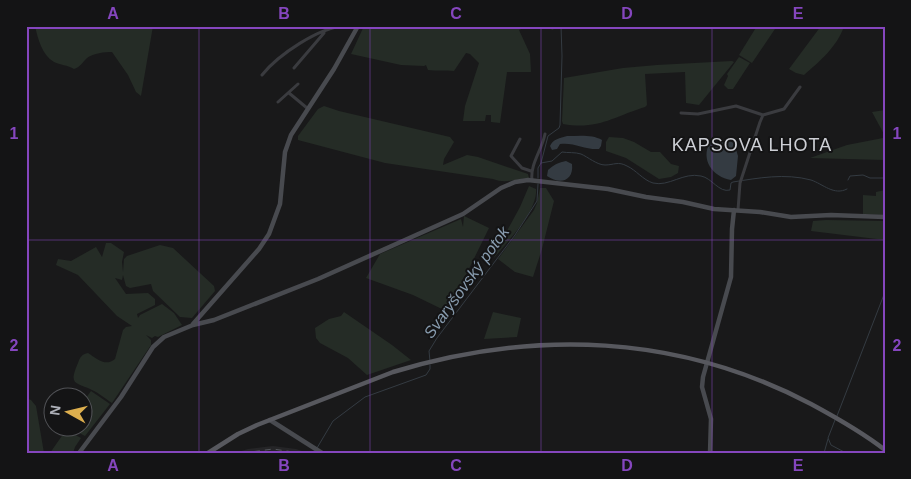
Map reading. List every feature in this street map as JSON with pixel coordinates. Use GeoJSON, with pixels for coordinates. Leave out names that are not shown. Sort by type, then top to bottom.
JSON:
{"type":"FeatureCollection","features":[{"type":"Feature","properties":{"kind":"main road"},"geometry":{"type":"LineString","coordinates":[[208,453],[238,434],[393,372],[426,362],[500,348],[540,344],[579,344],[637,348],[706,363],[739,373],[783,390],[842,421],[885,450]]}},
{"type":"Feature","properties":{"kind":"street"},"geometry":{"type":"LineString","coordinates":[[262,74],[290,50],[327,31],[345,26]]}},
{"type":"Feature","properties":{"kind":"street"},"geometry":{"type":"LineString","coordinates":[[192,325],[259,249],[269,234],[280,204],[285,152],[291,135],[334,69],[357,27],[351,26]]}},
{"type":"Feature","properties":{"kind":"street"},"geometry":{"type":"LineString","coordinates":[[294,68],[327,31]]}},
{"type":"Feature","properties":{"kind":"street"},"geometry":{"type":"LineString","coordinates":[[278,102],[298,84]]}},
{"type":"Feature","properties":{"kind":"street"},"geometry":{"type":"LineString","coordinates":[[681,113],[698,114],[736,106],[763,115],[784,109],[800,86]]}},
{"type":"Feature","properties":{"kind":"street"},"geometry":{"type":"LineString","coordinates":[[289,93],[307,108]]}},
{"type":"Feature","properties":{"kind":"street"},"geometry":{"type":"LineString","coordinates":[[710,453],[710,419],[702,387],[706,363],[731,277],[732,229],[740,181],[763,115]]}},
{"type":"Feature","properties":{"kind":"street"},"geometry":{"type":"LineString","coordinates":[[532,180],[531,172],[545,134]]}},
{"type":"Feature","properties":{"kind":"street"},"geometry":{"type":"LineString","coordinates":[[520,139],[511,156],[522,168],[531,172]]}},
{"type":"Feature","properties":{"kind":"street"},"geometry":{"type":"LineString","coordinates":[[79,453],[121,397],[153,347],[164,337],[192,325],[214,320],[318,279],[463,214],[502,188],[515,182],[532,180],[608,189],[714,209],[760,212],[791,217],[830,215],[885,217]]}},
{"type":"Feature","properties":{"kind":"street"},"geometry":{"type":"LineString","coordinates":[[270,420],[321,452]]}},
{"type":"Feature","properties":{"kind":"shaded area"},"geometry":{"type":"Polygon","coordinates":[[[35,26],[153,26],[141,96],[136,92],[128,75],[112,52],[93,55],[74,69],[54,62],[46,55],[39,41],[35,26]]]}},
{"type":"Feature","properties":{"kind":"shaded area"},"geometry":{"type":"Polygon","coordinates":[[[364,26],[536,26],[519,30],[530,54],[531,72],[507,72],[500,123],[491,122],[491,115],[486,115],[485,121],[463,121],[465,106],[479,63],[470,54],[466,53],[454,71],[428,70],[426,65],[401,65],[351,54],[364,26]]]}},
{"type":"Feature","properties":{"kind":"shaded area"},"geometry":{"type":"Polygon","coordinates":[[[536,26],[555,26],[553,30],[545,27],[536,26]]]}},
{"type":"Feature","properties":{"kind":"shaded area"},"geometry":{"type":"Polygon","coordinates":[[[757,26],[777,26],[752,63],[739,55],[757,26]]]}},
{"type":"Feature","properties":{"kind":"shaded area"},"geometry":{"type":"Polygon","coordinates":[[[821,26],[844,26],[833,47],[804,75],[789,69],[821,26]]]}},
{"type":"Feature","properties":{"kind":"shaded area"},"geometry":{"type":"Polygon","coordinates":[[[739,57],[750,63],[733,89],[728,89],[724,85],[727,74],[739,57]]]}},
{"type":"Feature","properties":{"kind":"shaded area"},"geometry":{"type":"Polygon","coordinates":[[[734,62],[699,105],[686,103],[685,72],[645,74],[647,105],[645,107],[596,124],[563,124],[564,78],[623,68],[734,62]]]}},
{"type":"Feature","properties":{"kind":"shaded area"},"geometry":{"type":"Polygon","coordinates":[[[324,106],[450,137],[454,142],[444,159],[443,165],[467,155],[528,174],[529,178],[502,181],[385,163],[298,140],[298,136],[318,109],[324,106]]]}},
{"type":"Feature","properties":{"kind":"shaded area"},"geometry":{"type":"Polygon","coordinates":[[[885,110],[885,136],[872,112],[885,110]]]}},
{"type":"Feature","properties":{"kind":"shaded area"},"geometry":{"type":"Polygon","coordinates":[[[567,136],[594,137],[602,140],[601,146],[599,149],[594,149],[560,144],[557,149],[552,150],[550,146],[553,142],[567,136]]]}},
{"type":"Feature","properties":{"kind":"shaded area"},"geometry":{"type":"Polygon","coordinates":[[[609,137],[623,138],[651,152],[660,152],[671,164],[679,166],[678,173],[671,177],[659,179],[626,158],[606,151],[606,142],[609,137]]]}},
{"type":"Feature","properties":{"kind":"shaded area"},"geometry":{"type":"Polygon","coordinates":[[[885,139],[885,160],[810,158],[847,145],[885,139]]]}},
{"type":"Feature","properties":{"kind":"shaded area"},"geometry":{"type":"Polygon","coordinates":[[[727,140],[734,143],[738,156],[736,176],[731,180],[719,175],[710,167],[707,155],[710,142],[727,140]]]}},
{"type":"Feature","properties":{"kind":"shaded area"},"geometry":{"type":"Polygon","coordinates":[[[566,161],[572,164],[571,174],[568,178],[561,181],[547,176],[548,170],[566,161]]]}},
{"type":"Feature","properties":{"kind":"shaded area"},"geometry":{"type":"Polygon","coordinates":[[[529,186],[536,189],[532,207],[521,226],[494,258],[497,249],[529,186]]]}},
{"type":"Feature","properties":{"kind":"shaded area"},"geometry":{"type":"Polygon","coordinates":[[[540,188],[546,188],[554,201],[533,277],[515,272],[498,259],[534,210],[540,188]]]}},
{"type":"Feature","properties":{"kind":"shaded area"},"geometry":{"type":"Polygon","coordinates":[[[885,190],[885,215],[863,214],[863,195],[876,196],[876,192],[885,190]]]}},
{"type":"Feature","properties":{"kind":"shaded area"},"geometry":{"type":"Polygon","coordinates":[[[464,216],[489,228],[462,283],[460,293],[446,311],[413,295],[366,278],[380,254],[461,219],[463,227],[464,216]]]}},
{"type":"Feature","properties":{"kind":"shaded area"},"geometry":{"type":"Polygon","coordinates":[[[813,221],[885,221],[885,240],[811,231],[813,221]]]}},
{"type":"Feature","properties":{"kind":"shaded area"},"geometry":{"type":"Polygon","coordinates":[[[106,243],[111,243],[124,252],[123,272],[124,259],[127,256],[160,245],[173,248],[214,286],[215,291],[192,318],[180,317],[153,291],[151,284],[130,288],[126,286],[123,275],[122,280],[115,278],[126,294],[148,293],[155,299],[155,305],[137,314],[138,318],[140,315],[162,304],[174,313],[182,325],[158,337],[152,338],[146,335],[151,340],[151,345],[112,403],[92,391],[92,386],[82,386],[75,382],[75,370],[80,357],[86,353],[105,362],[115,359],[123,330],[126,327],[132,326],[117,316],[78,275],[56,265],[58,259],[71,261],[96,247],[102,257],[106,243]]]}},
{"type":"Feature","properties":{"kind":"shaded area"},"geometry":{"type":"Polygon","coordinates":[[[344,312],[411,360],[367,375],[348,358],[320,343],[316,338],[315,328],[329,319],[341,316],[344,312]]]}},
{"type":"Feature","properties":{"kind":"shaded area"},"geometry":{"type":"Polygon","coordinates":[[[493,312],[521,318],[517,337],[484,339],[493,312]]]}},
{"type":"Feature","properties":{"kind":"shaded area"},"geometry":{"type":"Polygon","coordinates":[[[92,392],[110,404],[92,427],[92,392]]]}},
{"type":"Feature","properties":{"kind":"shaded area"},"geometry":{"type":"Polygon","coordinates":[[[26,398],[31,400],[36,406],[44,453],[26,453],[26,398]]]}},
{"type":"Feature","properties":{"kind":"shaded area"},"geometry":{"type":"Polygon","coordinates":[[[62,436],[77,436],[81,438],[73,453],[50,453],[62,436]]]}},
{"type":"Feature","properties":{"kind":"shaded area"},"geometry":{"type":"Polygon","coordinates":[[[273,446],[296,449],[308,453],[235,453],[248,449],[273,446]]]}},
{"type":"Feature","properties":{"kind":"waterway"},"geometry":{"type":"LineString","coordinates":[[541,163],[548,136],[559,128],[560,125],[561,26]]}},
{"type":"Feature","properties":{"kind":"waterway","name":"Svaryšovský potok"},"geometry":{"type":"LineString","coordinates":[[538,178],[538,168],[541,163],[552,161],[562,152],[581,154],[602,165],[618,163],[630,168],[646,180],[659,184],[694,175],[705,177],[722,189],[730,190],[731,183],[733,182],[772,177],[791,177],[811,180],[833,190],[842,191],[847,189]]}},
{"type":"Feature","properties":{"kind":"waterway","name":"Svaryšovský potok"},"geometry":{"type":"LineString","coordinates":[[848,180],[850,176],[863,175],[870,178],[885,178]]}},
{"type":"Feature","properties":{"kind":"waterway","name":"Svaryšovský potok"},"geometry":{"type":"LineString","coordinates":[[430,361],[429,351],[437,338],[515,235],[537,201],[538,184]]}},
{"type":"Feature","properties":{"kind":"waterway"},"geometry":{"type":"LineString","coordinates":[[837,416],[885,292]]}},
{"type":"Feature","properties":{"kind":"waterway","name":"Svaryšovský potok"},"geometry":{"type":"LineString","coordinates":[[317,448],[333,421],[365,397],[426,375],[430,365]]}},
{"type":"Feature","properties":{"kind":"waterway"},"geometry":{"type":"LineString","coordinates":[[835,420],[828,438],[831,445],[846,453]]}},
{"type":"Feature","properties":{"kind":"waterway"},"geometry":{"type":"LineString","coordinates":[[824,453],[828,439]]}},
{"type":"Feature","properties":{"kind":"railway"},"geometry":{"type":"LineString","coordinates":[[243,453],[273,449],[300,453]]}},
{"type":"Feature","properties":{"kind":"district","name":"KAPSOVA LHOTA"},"geometry":{"type":"Point","coordinates":[752,145]}}]}
